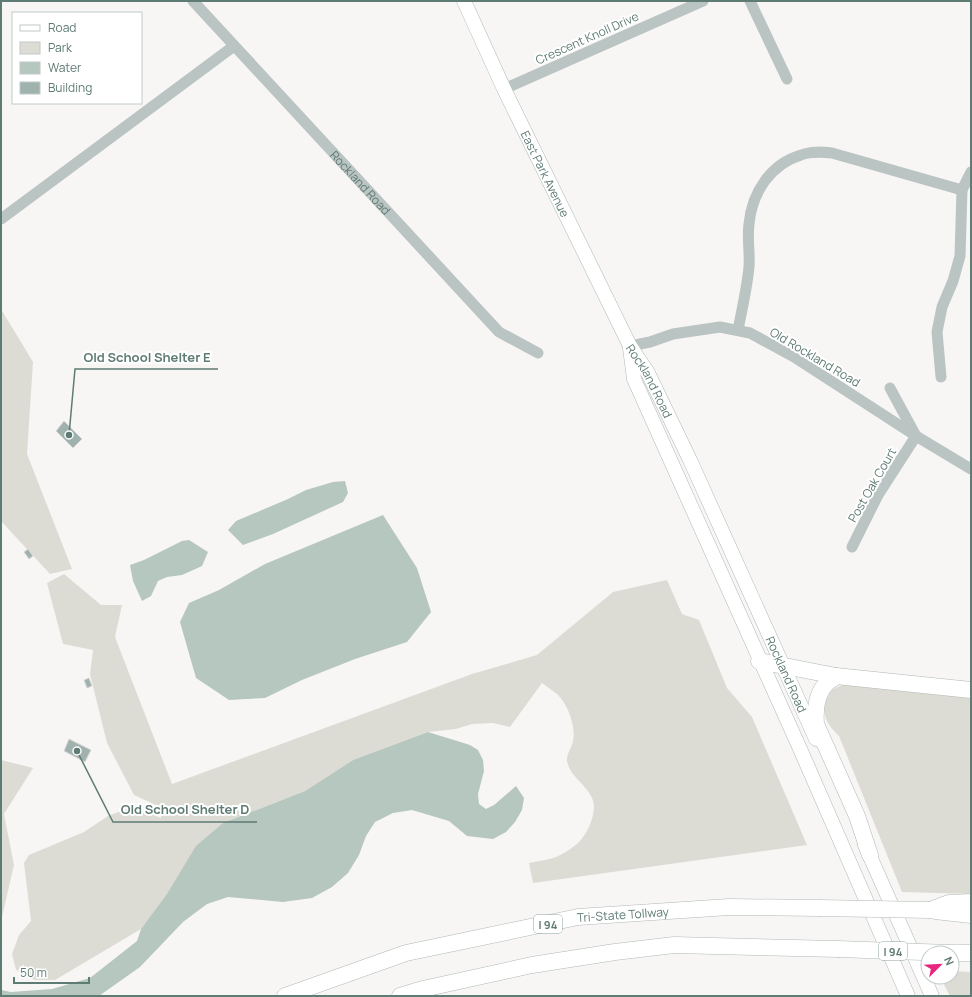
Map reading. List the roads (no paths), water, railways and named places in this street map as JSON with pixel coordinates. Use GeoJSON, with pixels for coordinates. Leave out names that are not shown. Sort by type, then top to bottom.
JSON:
{"type":"FeatureCollection","features":[{"type":"Feature","properties":{"kind":"highway"},"geometry":{"type":"LineString","coordinates":[[759,661],[836,676],[971,690]]}},
{"type":"Feature","properties":{"kind":"highway"},"geometry":{"type":"LineString","coordinates":[[836,676],[826,684],[821,691],[815,707],[816,724],[857,816],[870,855]]}},
{"type":"Feature","properties":{"kind":"highway"},"geometry":{"type":"LineString","coordinates":[[930,910],[949,902],[971,902]]}},
{"type":"Feature","properties":{"kind":"highway","name":"Tri-State Tollway"},"geometry":{"type":"LineString","coordinates":[[285,996],[406,953],[578,918],[729,907],[930,910],[971,915]]}},
{"type":"Feature","properties":{"kind":"highway","name":"I 94"},"geometry":{"type":"LineString","coordinates":[[400,996],[423,989],[532,965],[615,952],[674,945],[920,952]]}},
{"type":"Feature","properties":{"kind":"highway","name":"I 94"},"geometry":{"type":"LineString","coordinates":[[960,954],[970,954]]}},
{"type":"Feature","properties":{"kind":"main road","name":"East Park Avenue"},"geometry":{"type":"LineString","coordinates":[[464,1],[504,89],[630,346]]}},
{"type":"Feature","properties":{"kind":"main road","name":"Rockland Road"},"geometry":{"type":"LineString","coordinates":[[630,346],[634,379],[908,996]]}},
{"type":"Feature","properties":{"kind":"main road","name":"Rockland Road"},"geometry":{"type":"LineString","coordinates":[[630,346],[648,373],[690,460],[870,855],[932,996]]}},
{"type":"Feature","properties":{"kind":"street","name":"Rockland Road"},"geometry":{"type":"LineString","coordinates":[[193,1],[499,332],[538,353]]}},
{"type":"Feature","properties":{"kind":"street","name":"Crescent Knoll Drive"},"geometry":{"type":"LineString","coordinates":[[504,89],[703,1]]}},
{"type":"Feature","properties":{"kind":"street"},"geometry":{"type":"LineString","coordinates":[[750,1],[787,79]]}},
{"type":"Feature","properties":{"kind":"street"},"geometry":{"type":"LineString","coordinates":[[1,219],[234,46]]}},
{"type":"Feature","properties":{"kind":"street"},"geometry":{"type":"LineString","coordinates":[[738,330],[748,276],[750,257],[748,238],[749,222],[753,204],[766,179],[775,168],[802,154],[815,152],[832,153],[962,190]]}},
{"type":"Feature","properties":{"kind":"street"},"geometry":{"type":"LineString","coordinates":[[941,377],[937,332],[942,307],[953,281],[960,256],[962,190],[971,172]]}},
{"type":"Feature","properties":{"kind":"street","name":"Old Rockland Road"},"geometry":{"type":"LineString","coordinates":[[630,346],[650,342],[673,334],[700,329],[720,327],[750,334],[794,357],[916,436],[971,469]]}},
{"type":"Feature","properties":{"kind":"street"},"geometry":{"type":"LineString","coordinates":[[890,388],[916,436]]}},
{"type":"Feature","properties":{"kind":"street","name":"Post Oak Court"},"geometry":{"type":"LineString","coordinates":[[852,547],[878,495],[916,436]]}},
{"type":"Feature","properties":{"kind":"water"},"geometry":{"type":"Polygon","coordinates":[[[345,481],[348,493],[343,502],[273,534],[243,545],[228,530],[236,521],[306,490],[333,482],[345,481]]]}},
{"type":"Feature","properties":{"kind":"water"},"geometry":{"type":"Polygon","coordinates":[[[383,515],[417,568],[431,612],[407,642],[355,659],[302,680],[265,698],[229,700],[196,678],[180,622],[189,603],[219,590],[265,564],[383,515]]]}},
{"type":"Feature","properties":{"kind":"water"},"geometry":{"type":"Polygon","coordinates":[[[189,540],[208,552],[202,566],[182,575],[167,577],[158,581],[151,596],[142,601],[133,581],[130,565],[144,560],[182,541],[189,540]]]}},
{"type":"Feature","properties":{"kind":"water"},"geometry":{"type":"Polygon","coordinates":[[[428,732],[470,745],[478,750],[483,760],[484,771],[478,794],[479,804],[486,809],[494,805],[516,786],[524,798],[522,810],[515,822],[506,832],[493,839],[467,836],[449,821],[412,810],[393,813],[375,822],[366,836],[359,855],[348,873],[332,887],[312,898],[283,902],[228,897],[207,904],[183,922],[140,967],[99,996],[1,996],[1,990],[11,992],[52,989],[90,978],[137,941],[141,929],[167,894],[196,846],[223,823],[305,791],[353,760],[428,732]]]}},
{"type":"Feature","properties":{"kind":"place","name":"Old School Shelter E"},"geometry":{"type":"Point","coordinates":[69,435]}},
{"type":"Feature","properties":{"kind":"place","name":"Old School Shelter D"},"geometry":{"type":"Point","coordinates":[77,751]}}]}
